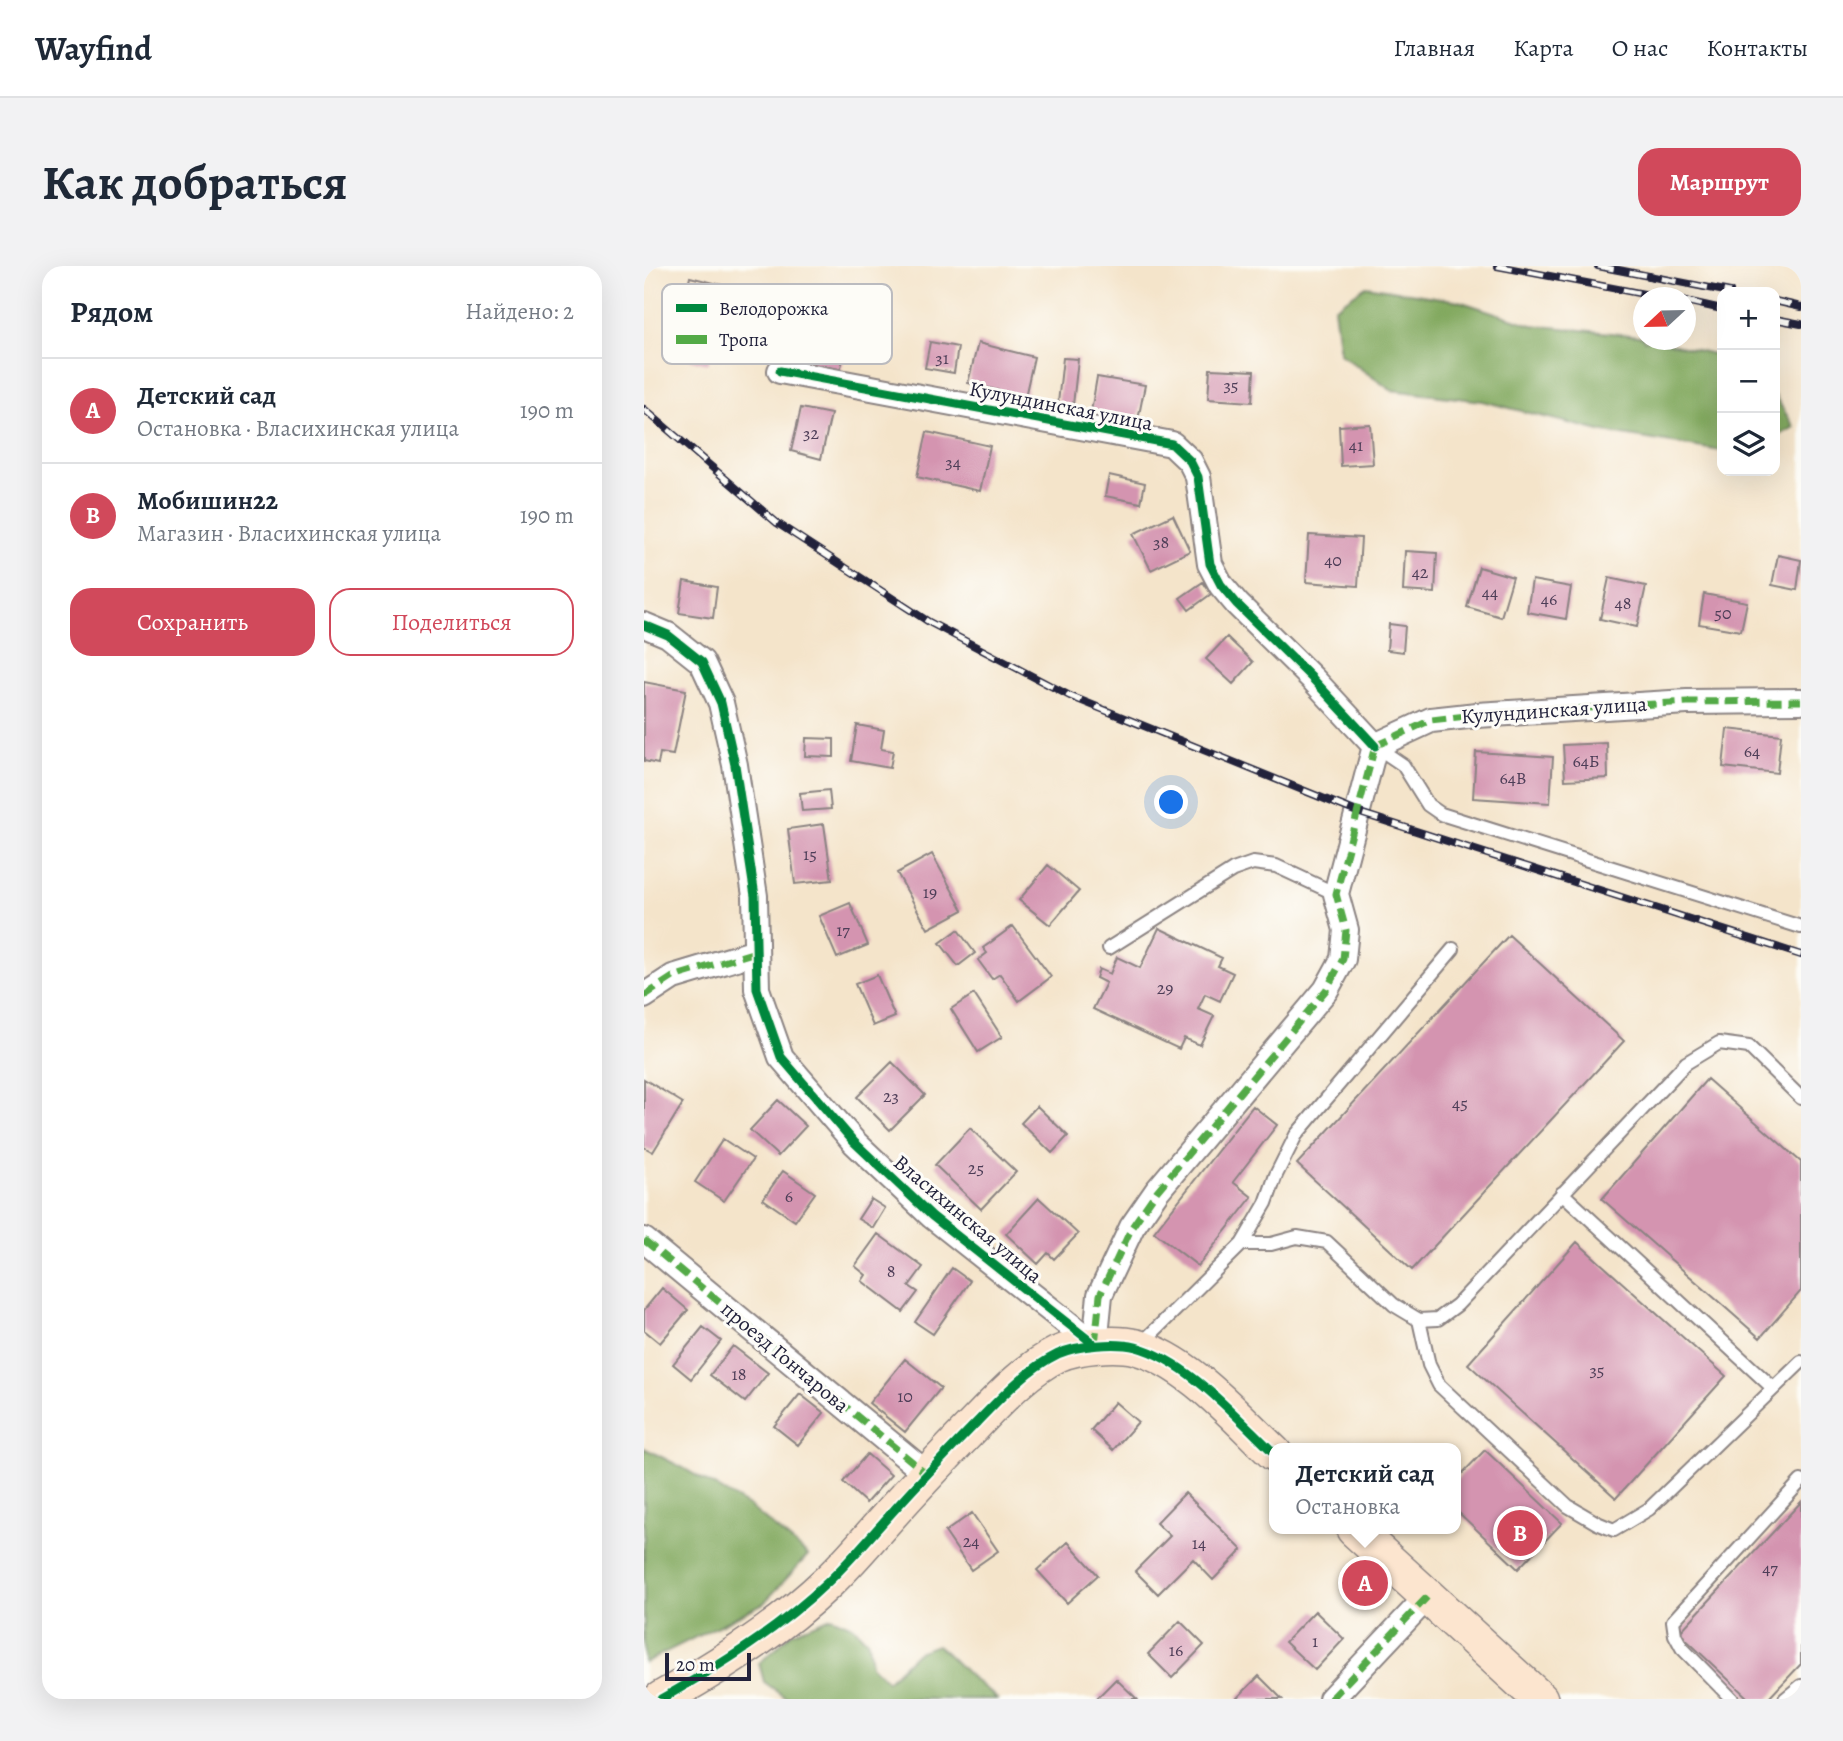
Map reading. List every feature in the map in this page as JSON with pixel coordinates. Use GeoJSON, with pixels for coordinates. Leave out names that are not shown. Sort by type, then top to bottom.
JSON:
{"type":"FeatureCollection","features":[{"type":"Feature","properties":{"kind":"street","name":"Кулундинская улица"},"geometry":{"type":"LineString","coordinates":[[780,371],[1172,444],[1189,461],[1198,477],[1210,564],[1221,585],[1375,746],[1432,720],[1443,718],[1687,702],[1801,701]]}},
{"type":"Feature","properties":{"kind":"street","name":"Власихинская улица"},"geometry":{"type":"LineString","coordinates":[[644,625],[668,635],[702,662],[721,703],[735,765],[755,896],[757,989],[781,1057],[854,1142],[932,1216],[1095,1345]]}},
{"type":"Feature","properties":{"kind":"street"},"geometry":{"type":"LineString","coordinates":[[1095,1345],[1100,1295],[1132,1227],[1157,1191],[1326,990],[1343,959],[1346,930],[1336,894],[1375,746]]}},
{"type":"Feature","properties":{"kind":"street"},"geometry":{"type":"LineString","coordinates":[[644,996],[673,977],[756,952]]}},
{"type":"Feature","properties":{"kind":"street","name":"проезд Гончарова"},"geometry":{"type":"LineString","coordinates":[[644,1240],[927,1474]]}},
{"type":"Feature","properties":{"kind":"street"},"geometry":{"type":"LineString","coordinates":[[661,1699],[722,1664],[784,1620],[830,1580],[999,1400],[1033,1369],[1060,1353],[1095,1345],[1121,1345],[1137,1348],[1165,1360],[1200,1383],[1269,1448]]}},
{"type":"Feature","properties":{"kind":"street"},"geometry":{"type":"LineString","coordinates":[[1360,1534],[1540,1699]]}},
{"type":"Feature","properties":{"kind":"street"},"geometry":{"type":"LineString","coordinates":[[1331,1699],[1428,1596]]}},
{"type":"Feature","properties":{"kind":"lane"},"geometry":{"type":"LineString","coordinates":[[1375,746],[1403,765],[1428,805],[1441,814],[1801,927]]}},
{"type":"Feature","properties":{"kind":"lane"},"geometry":{"type":"LineString","coordinates":[[1110,948],[1233,870],[1253,863],[1276,866],[1336,894]]}},
{"type":"Feature","properties":{"kind":"lane"},"geometry":{"type":"LineString","coordinates":[[1137,1348],[1242,1244],[1266,1203],[1276,1175],[1296,1135],[1453,948]]}},
{"type":"Feature","properties":{"kind":"lane"},"geometry":{"type":"LineString","coordinates":[[1242,1244],[1271,1244],[1297,1237],[1327,1241],[1394,1305],[1419,1320],[1438,1319],[1457,1305],[1686,1063],[1719,1043],[1749,1047],[1801,1098]]}},
{"type":"Feature","properties":{"kind":"lane"},"geometry":{"type":"LineString","coordinates":[[1562,1193],[1773,1388]]}},
{"type":"Feature","properties":{"kind":"lane"},"geometry":{"type":"LineString","coordinates":[[1419,1320],[1429,1365],[1439,1385],[1568,1506],[1614,1530],[1649,1509],[1801,1362]]}},
{"type":"Feature","properties":{"kind":"lane"},"geometry":{"type":"LineString","coordinates":[[1732,1699],[1682,1648],[1675,1635],[1673,1621],[1801,1482]]}},
{"type":"Feature","properties":{"kind":"lane"},"geometry":{"type":"LineString","coordinates":[[1785,1699],[1801,1686]]}},
{"type":"Feature","properties":{"kind":"green space"},"geometry":{"type":"Polygon","coordinates":[[[1366,286],[1459,301],[1532,325],[1633,335],[1633,350],[1696,350],[1717,355],[1717,450],[1604,432],[1482,401],[1391,390],[1340,354],[1334,308],[1366,286]]]}},
{"type":"Feature","properties":{"kind":"green space"},"geometry":{"type":"Polygon","coordinates":[[[1780,404],[1794,427],[1780,435],[1780,404]]]}},
{"type":"Feature","properties":{"kind":"green space"},"geometry":{"type":"Polygon","coordinates":[[[644,1448],[750,1507],[808,1555],[764,1603],[644,1663],[644,1448]]]}},
{"type":"Feature","properties":{"kind":"green space"},"geometry":{"type":"Polygon","coordinates":[[[831,1617],[853,1626],[868,1642],[871,1665],[887,1681],[917,1652],[937,1645],[997,1699],[788,1699],[764,1682],[759,1663],[791,1633],[831,1617]]]}},
{"type":"Feature","properties":{"kind":"building"},"geometry":{"type":"Polygon","coordinates":[[[690,277],[718,284],[688,284],[690,277]]]}},
{"type":"Feature","properties":{"kind":"building"},"geometry":{"type":"Polygon","coordinates":[[[930,342],[958,347],[954,373],[925,368],[930,342]]]}},
{"type":"Feature","properties":{"kind":"building"},"geometry":{"type":"Polygon","coordinates":[[[978,343],[1034,357],[1025,397],[968,383],[978,343]]]}},
{"type":"Feature","properties":{"kind":"building"},"geometry":{"type":"Polygon","coordinates":[[[1063,358],[1078,359],[1073,405],[1058,403],[1063,358]]]}},
{"type":"Feature","properties":{"kind":"building"},"geometry":{"type":"Polygon","coordinates":[[[806,364],[842,364],[839,374],[806,364]]]}},
{"type":"Feature","properties":{"kind":"building"},"geometry":{"type":"Polygon","coordinates":[[[1210,369],[1254,371],[1252,402],[1208,399],[1210,369]]]}},
{"type":"Feature","properties":{"kind":"building"},"geometry":{"type":"Polygon","coordinates":[[[1097,377],[1145,385],[1138,420],[1091,412],[1097,377]]]}},
{"type":"Feature","properties":{"kind":"building"},"geometry":{"type":"Polygon","coordinates":[[[801,408],[831,414],[821,459],[791,451],[801,408]]]}},
{"type":"Feature","properties":{"kind":"building"},"geometry":{"type":"Polygon","coordinates":[[[1370,424],[1373,464],[1341,466],[1339,426],[1370,424]]]}},
{"type":"Feature","properties":{"kind":"building"},"geometry":{"type":"Polygon","coordinates":[[[927,432],[990,446],[980,491],[917,477],[927,432]]]}},
{"type":"Feature","properties":{"kind":"building"},"geometry":{"type":"Polygon","coordinates":[[[1109,475],[1145,483],[1141,503],[1105,496],[1109,475]]]}},
{"type":"Feature","properties":{"kind":"building"},"geometry":{"type":"Polygon","coordinates":[[[1173,515],[1190,551],[1151,570],[1133,534],[1173,515]]]}},
{"type":"Feature","properties":{"kind":"building"},"geometry":{"type":"Polygon","coordinates":[[[1309,535],[1361,538],[1358,586],[1306,582],[1309,535]]]}},
{"type":"Feature","properties":{"kind":"building"},"geometry":{"type":"Polygon","coordinates":[[[1405,551],[1437,553],[1435,593],[1403,591],[1405,551]]]}},
{"type":"Feature","properties":{"kind":"building"},"geometry":{"type":"Polygon","coordinates":[[[1778,555],[1801,560],[1797,590],[1772,585],[1778,555]]]}},
{"type":"Feature","properties":{"kind":"building"},"geometry":{"type":"Polygon","coordinates":[[[1479,567],[1513,577],[1501,617],[1467,607],[1479,567]]]}},
{"type":"Feature","properties":{"kind":"building"},"geometry":{"type":"Polygon","coordinates":[[[1609,578],[1646,586],[1637,627],[1600,619],[1609,578]]]}},
{"type":"Feature","properties":{"kind":"building"},"geometry":{"type":"Polygon","coordinates":[[[1532,580],[1571,587],[1566,619],[1527,612],[1532,580]]]}},
{"type":"Feature","properties":{"kind":"building"},"geometry":{"type":"Polygon","coordinates":[[[684,581],[717,587],[713,618],[679,613],[684,581]]]}},
{"type":"Feature","properties":{"kind":"building"},"geometry":{"type":"Polygon","coordinates":[[[1203,582],[1211,594],[1189,610],[1180,598],[1203,582]]]}},
{"type":"Feature","properties":{"kind":"building"},"geometry":{"type":"Polygon","coordinates":[[[1704,594],[1747,602],[1741,631],[1699,624],[1704,594]]]}},
{"type":"Feature","properties":{"kind":"building"},"geometry":{"type":"Polygon","coordinates":[[[1389,624],[1405,626],[1403,652],[1387,650],[1389,624]]]}},
{"type":"Feature","properties":{"kind":"building"},"geometry":{"type":"Polygon","coordinates":[[[1227,637],[1253,662],[1233,684],[1206,659],[1227,637]]]}},
{"type":"Feature","properties":{"kind":"building"},"geometry":{"type":"Polygon","coordinates":[[[644,682],[686,690],[673,755],[660,753],[658,764],[644,761],[644,682]]]}},
{"type":"Feature","properties":{"kind":"building"},"geometry":{"type":"Polygon","coordinates":[[[857,725],[884,730],[881,749],[893,751],[890,768],[851,761],[857,725]]]}},
{"type":"Feature","properties":{"kind":"building"},"geometry":{"type":"Polygon","coordinates":[[[1727,729],[1781,735],[1777,773],[1723,767],[1727,729]]]}},
{"type":"Feature","properties":{"kind":"building"},"geometry":{"type":"Polygon","coordinates":[[[806,738],[834,739],[834,757],[805,756],[806,738]]]}},
{"type":"Feature","properties":{"kind":"building"},"geometry":{"type":"Polygon","coordinates":[[[1607,743],[1608,778],[1565,780],[1563,745],[1607,743]]]}},
{"type":"Feature","properties":{"kind":"building"},"geometry":{"type":"Polygon","coordinates":[[[1476,752],[1553,757],[1550,803],[1473,798],[1476,752]]]}},
{"type":"Feature","properties":{"kind":"building"},"geometry":{"type":"Polygon","coordinates":[[[829,790],[831,809],[802,811],[800,793],[829,790]]]}},
{"type":"Feature","properties":{"kind":"building"},"geometry":{"type":"Polygon","coordinates":[[[824,824],[832,880],[795,884],[788,829],[824,824]]]}},
{"type":"Feature","properties":{"kind":"building"},"geometry":{"type":"Polygon","coordinates":[[[932,854],[963,910],[928,929],[897,873],[932,854]]]}},
{"type":"Feature","properties":{"kind":"building"},"geometry":{"type":"Polygon","coordinates":[[[1048,865],[1079,891],[1050,925],[1019,900],[1048,865]]]}},
{"type":"Feature","properties":{"kind":"building"},"geometry":{"type":"Polygon","coordinates":[[[850,903],[868,945],[837,958],[819,916],[850,903]]]}},
{"type":"Feature","properties":{"kind":"building"},"geometry":{"type":"Polygon","coordinates":[[[1013,926],[1051,977],[1019,1001],[1000,974],[992,979],[978,960],[987,953],[983,948],[1013,926]]]}},
{"type":"Feature","properties":{"kind":"building"},"geometry":{"type":"Polygon","coordinates":[[[1159,928],[1222,958],[1218,966],[1233,973],[1220,1001],[1205,994],[1198,1009],[1214,1016],[1200,1045],[1184,1038],[1179,1049],[1093,1009],[1106,983],[1096,978],[1099,969],[1110,974],[1117,957],[1140,968],[1159,928]]]}},
{"type":"Feature","properties":{"kind":"building"},"geometry":{"type":"Polygon","coordinates":[[[958,930],[975,953],[958,966],[940,943],[958,930]]]}},
{"type":"Feature","properties":{"kind":"building"},"geometry":{"type":"Polygon","coordinates":[[[1509,935],[1624,1041],[1412,1270],[1297,1164],[1509,935]]]}},
{"type":"Feature","properties":{"kind":"building"},"geometry":{"type":"Polygon","coordinates":[[[877,975],[895,1017],[873,1026],[855,984],[877,975]]]}},
{"type":"Feature","properties":{"kind":"building"},"geometry":{"type":"Polygon","coordinates":[[[974,994],[1002,1037],[978,1052],[951,1009],[974,994]]]}},
{"type":"Feature","properties":{"kind":"building"},"geometry":{"type":"Polygon","coordinates":[[[892,1062],[925,1095],[890,1130],[857,1097],[892,1062]]]}},
{"type":"Feature","properties":{"kind":"building"},"geometry":{"type":"Polygon","coordinates":[[[644,1079],[683,1103],[653,1152],[644,1147],[644,1079]]]}},
{"type":"Feature","properties":{"kind":"building"},"geometry":{"type":"Polygon","coordinates":[[[1707,1079],[1801,1162],[1801,1291],[1760,1338],[1602,1199],[1707,1079]]]}},
{"type":"Feature","properties":{"kind":"building"},"geometry":{"type":"Polygon","coordinates":[[[778,1100],[806,1126],[778,1156],[750,1130],[778,1100]]]}},
{"type":"Feature","properties":{"kind":"building"},"geometry":{"type":"Polygon","coordinates":[[[1037,1106],[1068,1136],[1052,1153],[1021,1123],[1037,1106]]]}},
{"type":"Feature","properties":{"kind":"building"},"geometry":{"type":"Polygon","coordinates":[[[1253,1106],[1277,1125],[1233,1182],[1252,1197],[1198,1266],[1154,1232],[1253,1106]]]}},
{"type":"Feature","properties":{"kind":"building"},"geometry":{"type":"Polygon","coordinates":[[[970,1128],[1016,1172],[981,1209],[935,1165],[970,1128]]]}},
{"type":"Feature","properties":{"kind":"building"},"geometry":{"type":"Polygon","coordinates":[[[723,1139],[753,1159],[724,1201],[695,1182],[723,1139]]]}},
{"type":"Feature","properties":{"kind":"building"},"geometry":{"type":"Polygon","coordinates":[[[783,1171],[815,1193],[795,1221],[763,1199],[783,1171]]]}},
{"type":"Feature","properties":{"kind":"building"},"geometry":{"type":"Polygon","coordinates":[[[1039,1198],[1078,1234],[1054,1259],[1048,1253],[1038,1264],[1006,1234],[1039,1198]]]}},
{"type":"Feature","properties":{"kind":"building"},"geometry":{"type":"Polygon","coordinates":[[[871,1199],[885,1208],[873,1228],[858,1219],[871,1199]]]}},
{"type":"Feature","properties":{"kind":"building"},"geometry":{"type":"Polygon","coordinates":[[[878,1234],[923,1267],[909,1286],[918,1292],[903,1312],[862,1281],[866,1275],[855,1266],[878,1234]]]}},
{"type":"Feature","properties":{"kind":"building"},"geometry":{"type":"Polygon","coordinates":[[[1577,1242],[1726,1376],[1616,1498],[1468,1364],[1577,1242]]]}},
{"type":"Feature","properties":{"kind":"building"},"geometry":{"type":"Polygon","coordinates":[[[952,1268],[970,1281],[933,1334],[915,1322],[952,1268]]]}},
{"type":"Feature","properties":{"kind":"building"},"geometry":{"type":"Polygon","coordinates":[[[662,1288],[688,1310],[660,1343],[644,1330],[644,1310],[662,1288]]]}},
{"type":"Feature","properties":{"kind":"building"},"geometry":{"type":"Polygon","coordinates":[[[703,1327],[721,1341],[691,1379],[673,1364],[703,1327]]]}},
{"type":"Feature","properties":{"kind":"building"},"geometry":{"type":"Polygon","coordinates":[[[733,1346],[768,1373],[745,1402],[710,1375],[733,1346]]]}},
{"type":"Feature","properties":{"kind":"building"},"geometry":{"type":"Polygon","coordinates":[[[905,1359],[941,1388],[905,1432],[869,1403],[905,1359]]]}},
{"type":"Feature","properties":{"kind":"building"},"geometry":{"type":"Polygon","coordinates":[[[800,1394],[824,1413],[798,1445],[774,1426],[800,1394]]]}},
{"type":"Feature","properties":{"kind":"building"},"geometry":{"type":"Polygon","coordinates":[[[1115,1402],[1138,1422],[1113,1450],[1091,1430],[1115,1402]]]}},
{"type":"Feature","properties":{"kind":"building"},"geometry":{"type":"Polygon","coordinates":[[[1485,1450],[1562,1523],[1518,1569],[1461,1515],[1461,1475],[1485,1450]]]}},
{"type":"Feature","properties":{"kind":"building"},"geometry":{"type":"Polygon","coordinates":[[[867,1454],[891,1475],[866,1503],[843,1482],[867,1454]]]}},
{"type":"Feature","properties":{"kind":"building"},"geometry":{"type":"Polygon","coordinates":[[[1185,1493],[1242,1550],[1213,1580],[1193,1559],[1158,1594],[1135,1571],[1170,1536],[1156,1523],[1185,1493]]]}},
{"type":"Feature","properties":{"kind":"building"},"geometry":{"type":"Polygon","coordinates":[[[1801,1502],[1801,1664],[1768,1699],[1749,1699],[1679,1633],[1801,1502]]]}},
{"type":"Feature","properties":{"kind":"building"},"geometry":{"type":"Polygon","coordinates":[[[972,1513],[998,1551],[971,1570],[945,1532],[972,1513]]]}},
{"type":"Feature","properties":{"kind":"building"},"geometry":{"type":"Polygon","coordinates":[[[1068,1542],[1098,1575],[1067,1603],[1037,1570],[1068,1542]]]}},
{"type":"Feature","properties":{"kind":"building"},"geometry":{"type":"Polygon","coordinates":[[[1315,1611],[1344,1639],[1315,1670],[1285,1642],[1315,1611]]]}},
{"type":"Feature","properties":{"kind":"building"},"geometry":{"type":"Polygon","coordinates":[[[1180,1621],[1204,1645],[1172,1678],[1148,1654],[1180,1621]]]}},
{"type":"Feature","properties":{"kind":"building"},"geometry":{"type":"Polygon","coordinates":[[[1259,1676],[1282,1699],[1236,1699],[1259,1676]]]}},
{"type":"Feature","properties":{"kind":"building"},"geometry":{"type":"Polygon","coordinates":[[[1116,1679],[1137,1699],[1096,1699],[1116,1679]]]}},
{"type":"Feature","properties":{"kind":"railway"},"geometry":{"type":"LineString","coordinates":[[1497,266],[1633,292]]}},
{"type":"Feature","properties":{"kind":"railway"},"geometry":{"type":"LineString","coordinates":[[1598,266],[1717,289]]}},
{"type":"Feature","properties":{"kind":"railway"},"geometry":{"type":"LineString","coordinates":[[1780,302],[1801,307]]}},
{"type":"Feature","properties":{"kind":"railway"},"geometry":{"type":"LineString","coordinates":[[1696,303],[1717,308]]}},
{"type":"Feature","properties":{"kind":"railway"},"geometry":{"type":"LineString","coordinates":[[1780,320],[1801,324]]}},
{"type":"Feature","properties":{"kind":"railway"},"geometry":{"type":"LineString","coordinates":[[644,409],[777,523],[929,622],[1070,696],[1357,812],[1801,955]]}},
{"type":"Feature","properties":{"kind":"marked path"},"geometry":{"type":"LineString","coordinates":[[1375,746],[1431,720],[1477,715],[1687,702],[1801,701]]}},
{"type":"Feature","properties":{"kind":"marked path"},"geometry":{"type":"LineString","coordinates":[[1095,1345],[1100,1295],[1132,1227],[1157,1191],[1326,990],[1343,959],[1346,930],[1336,894],[1375,746]]}},
{"type":"Feature","properties":{"kind":"marked path"},"geometry":{"type":"LineString","coordinates":[[644,996],[673,977],[756,952]]}},
{"type":"Feature","properties":{"kind":"marked path"},"geometry":{"type":"LineString","coordinates":[[644,1240],[927,1474]]}},
{"type":"Feature","properties":{"kind":"marked path"},"geometry":{"type":"LineString","coordinates":[[1331,1699],[1428,1596]]}},
{"type":"Feature","properties":{"kind":"cycle path"},"geometry":{"type":"LineString","coordinates":[[780,371],[1172,444],[1190,461],[1198,477],[1210,564],[1221,585],[1375,746]]}},
{"type":"Feature","properties":{"kind":"cycle path"},"geometry":{"type":"LineString","coordinates":[[644,625],[668,635],[702,662],[721,703],[735,765],[755,896],[757,989],[781,1057],[854,1142],[932,1216],[1095,1345]]}},
{"type":"Feature","properties":{"kind":"cycle path"},"geometry":{"type":"LineString","coordinates":[[661,1699],[749,1645],[810,1598],[844,1566],[920,1481],[1005,1393],[1036,1367],[1058,1354],[1076,1348],[1108,1345],[1128,1345],[1155,1354],[1192,1377],[1269,1448]]}},
{"type":"Feature","properties":{"kind":"place","name":"Мобишин22"},"geometry":{"type":"Point","coordinates":[1520,1533]}},
{"type":"Feature","properties":{"kind":"place","name":"Детский сад"},"geometry":{"type":"Point","coordinates":[1365,1583]}}]}
